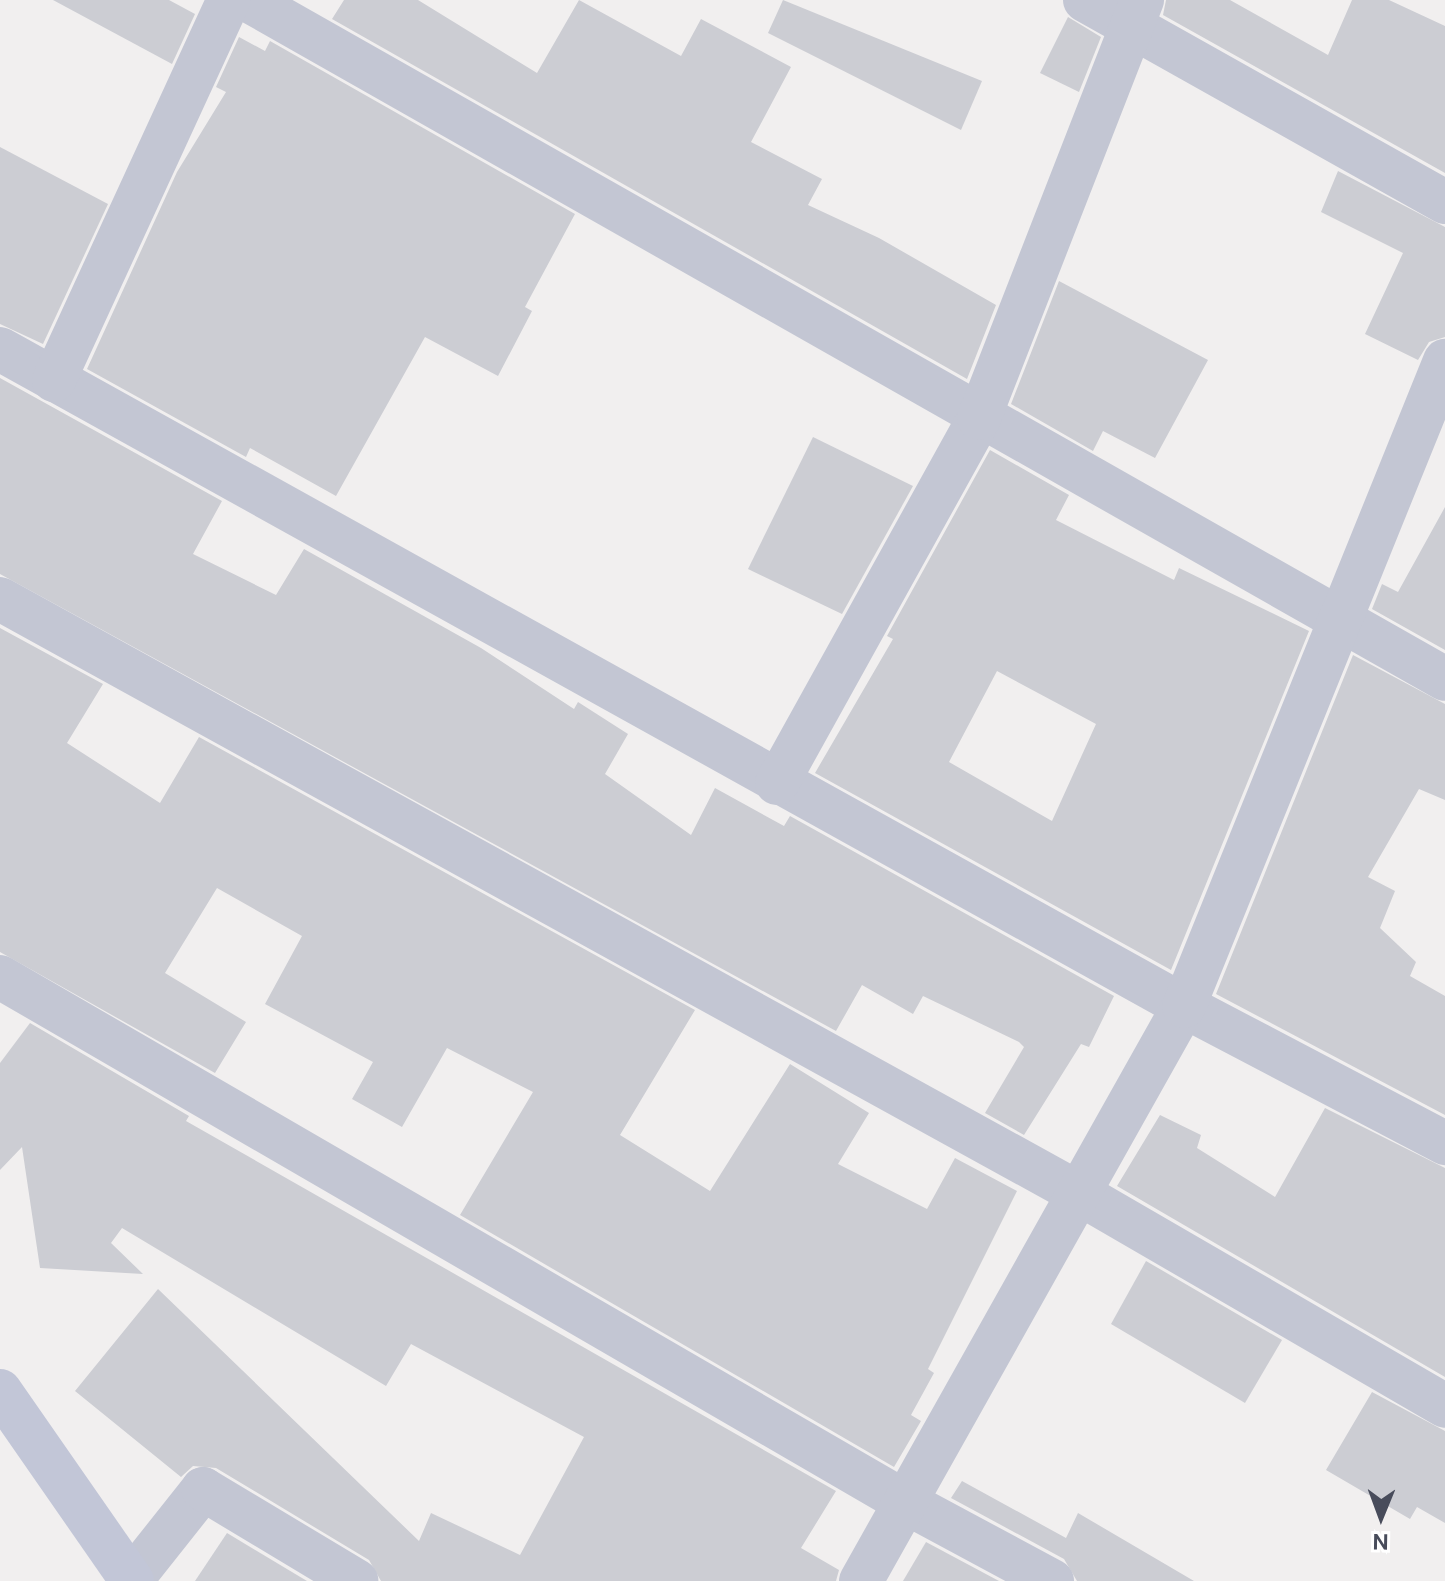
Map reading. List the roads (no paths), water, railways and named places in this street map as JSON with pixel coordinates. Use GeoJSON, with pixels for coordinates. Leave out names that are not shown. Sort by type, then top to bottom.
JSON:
{"type":"FeatureCollection","features":[{"type":"Feature","properties":{"kind":"street"},"geometry":{"type":"LineString","coordinates":[[54,380],[229,0]]}},
{"type":"Feature","properties":{"kind":"street"},"geometry":{"type":"LineString","coordinates":[[248,0],[979,418],[1445,679]]}},
{"type":"Feature","properties":{"kind":"street"},"geometry":{"type":"LineString","coordinates":[[1085,0],[1136,13],[1445,202]]}},
{"type":"Feature","properties":{"kind":"street"},"geometry":{"type":"LineString","coordinates":[[777,783],[979,418],[1136,13]]}},
{"type":"Feature","properties":{"kind":"street"},"geometry":{"type":"LineString","coordinates":[[0,349],[777,783],[1184,1006],[1445,1143]]}},
{"type":"Feature","properties":{"kind":"street"},"geometry":{"type":"LineString","coordinates":[[861,1581],[1184,1006],[1445,361]]}},
{"type":"Feature","properties":{"kind":"street"},"geometry":{"type":"LineString","coordinates":[[0,599],[1080,1194],[1445,1406]]}},
{"type":"Feature","properties":{"kind":"street"},"geometry":{"type":"LineString","coordinates":[[0,977],[905,1502],[1052,1581]]}},
{"type":"Feature","properties":{"kind":"street"},"geometry":{"type":"LineString","coordinates":[[0,1391],[132,1580],[203,1489],[356,1581]]}}]}
